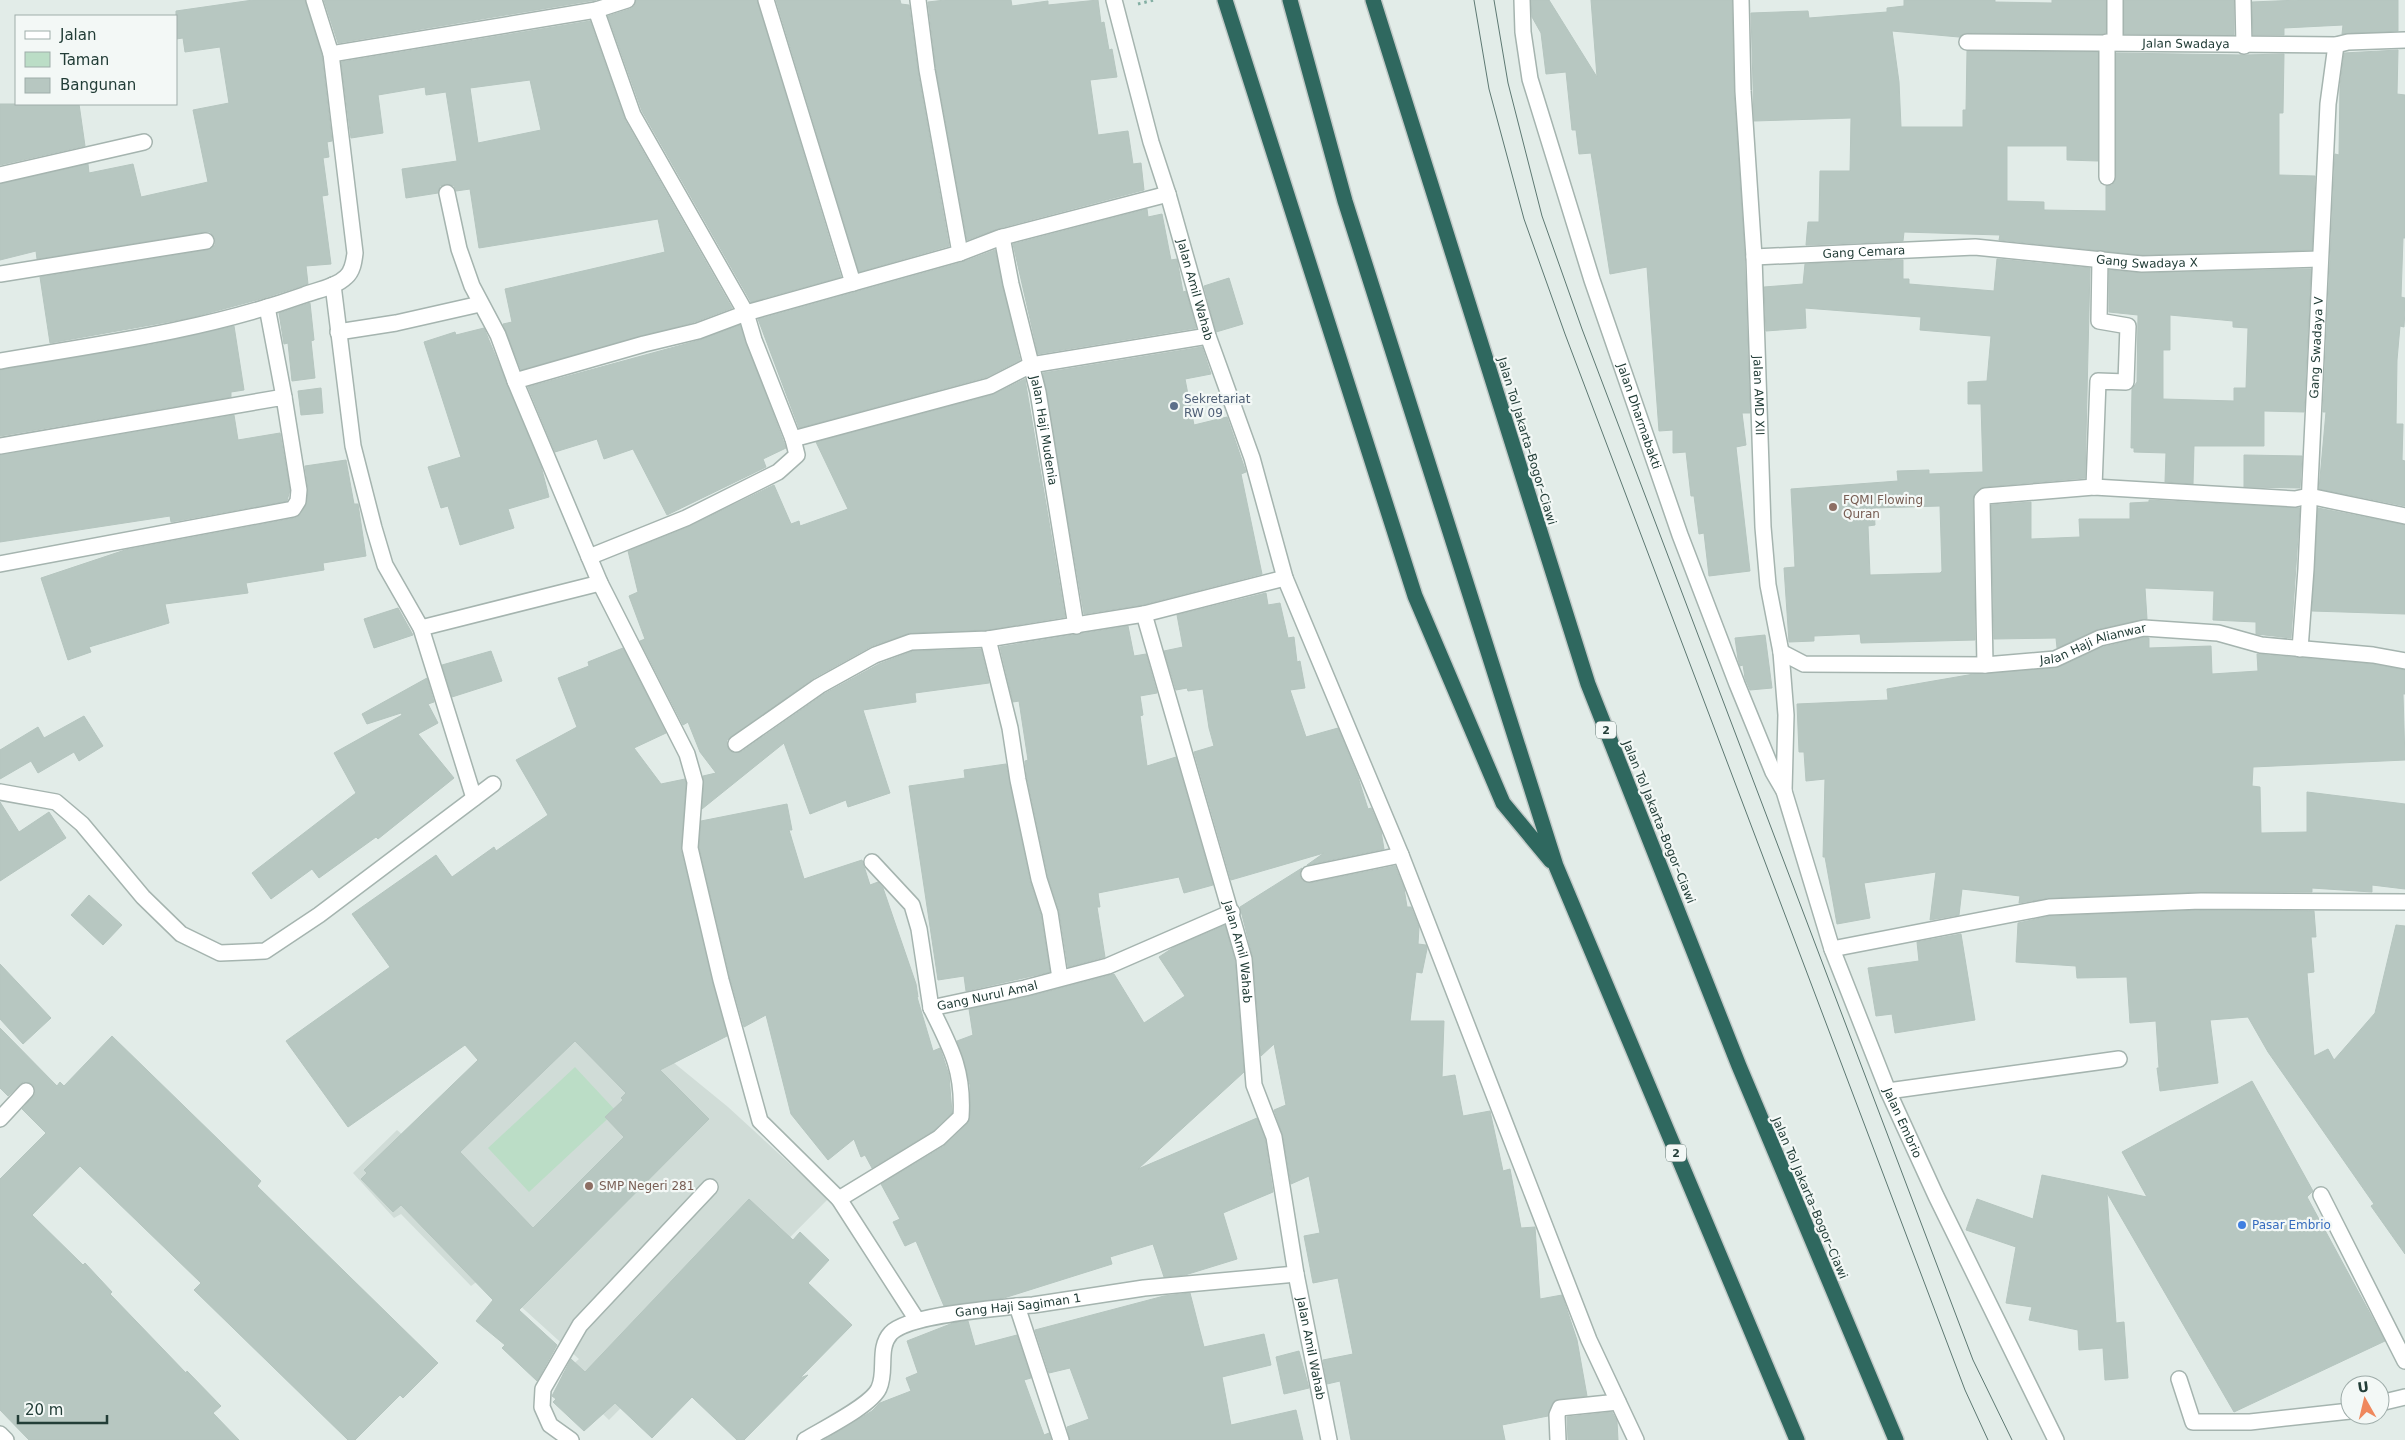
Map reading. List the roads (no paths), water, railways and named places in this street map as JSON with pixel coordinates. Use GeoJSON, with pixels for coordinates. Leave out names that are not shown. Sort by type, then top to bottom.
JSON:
{"type":"FeatureCollection","features":[{"type":"Feature","properties":{"kind":"highway"},"geometry":{"type":"LineString","coordinates":[[1226,0],[1415,596],[1503,804],[1556,866]]}},
{"type":"Feature","properties":{"kind":"highway","name":"2"},"geometry":{"type":"LineString","coordinates":[[1290,0],[1345,201],[1556,866],[1797,1440]]}},
{"type":"Feature","properties":{"kind":"highway","name":"Jalan Tol Jakarta–Bogor–Ciawi"},"geometry":{"type":"LineString","coordinates":[[1373,0],[1588,684],[1743,1075],[1896,1440]]}},
{"type":"Feature","properties":{"kind":"street"},"geometry":{"type":"LineString","coordinates":[[0,361],[139,338],[267,307],[333,285],[346,277],[352,268],[355,253],[331,54],[314,0]]}},
{"type":"Feature","properties":{"kind":"street"},"geometry":{"type":"LineString","coordinates":[[331,54],[596,10],[627,0]]}},
{"type":"Feature","properties":{"kind":"street"},"geometry":{"type":"LineString","coordinates":[[766,0],[853,283]]}},
{"type":"Feature","properties":{"kind":"street"},"geometry":{"type":"LineString","coordinates":[[918,0],[927,70],[960,253]]}},
{"type":"Feature","properties":{"kind":"street","name":"Jalan Amil Wahab"},"geometry":{"type":"LineString","coordinates":[[1114,0],[1151,142],[1168,194],[1208,336],[1252,458],[1285,578],[1401,855],[1589,1340],[1636,1440]]}},
{"type":"Feature","properties":{"kind":"street","name":"Jalan Dharmabakti"},"geometry":{"type":"LineString","coordinates":[[1522,0],[1523,32],[1530,79],[1592,280],[1683,544],[1737,684],[1773,772],[1784,791]]}},
{"type":"Feature","properties":{"kind":"street","name":"Jalan AMD XII"},"geometry":{"type":"LineString","coordinates":[[1741,0],[1743,91],[1754,257],[1763,527],[1768,584],[1781,652],[1786,715],[1784,791]]}},
{"type":"Feature","properties":{"kind":"street"},"geometry":{"type":"LineString","coordinates":[[2108,177],[2111,42],[2115,0]]}},
{"type":"Feature","properties":{"kind":"street"},"geometry":{"type":"LineString","coordinates":[[2243,0],[2244,46]]}},
{"type":"Feature","properties":{"kind":"street"},"geometry":{"type":"LineString","coordinates":[[589,557],[686,518],[778,472],[797,455],[793,439],[754,340],[746,313],[634,116],[596,10]]}},
{"type":"Feature","properties":{"kind":"street","name":"Jalan Swadaya"},"geometry":{"type":"LineString","coordinates":[[1967,42],[2111,42],[2244,46],[2336,46],[2348,42],[2405,40]]}},
{"type":"Feature","properties":{"kind":"street","name":"Gang Swadaya V"},"geometry":{"type":"LineString","coordinates":[[2300,649],[2328,104],[2336,46]]}},
{"type":"Feature","properties":{"kind":"street"},"geometry":{"type":"LineString","coordinates":[[0,175],[144,142]]}},
{"type":"Feature","properties":{"kind":"street"},"geometry":{"type":"LineString","coordinates":[[447,193],[459,249],[480,304],[498,335],[515,382],[600,583],[687,754],[695,782],[690,848],[721,980],[760,1121],[839,1199],[917,1320]]}},
{"type":"Feature","properties":{"kind":"street"},"geometry":{"type":"LineString","coordinates":[[515,382],[644,344],[698,331],[746,313],[960,253],[1002,237],[1168,194]]}},
{"type":"Feature","properties":{"kind":"street","name":"Jalan Haji Mudenia"},"geometry":{"type":"LineString","coordinates":[[1002,237],[1038,392],[1076,626]]}},
{"type":"Feature","properties":{"kind":"street"},"geometry":{"type":"LineString","coordinates":[[0,274],[206,241]]}},
{"type":"Feature","properties":{"kind":"street","name":"Gang Cemara"},"geometry":{"type":"LineString","coordinates":[[1754,257],[1975,247]]}},
{"type":"Feature","properties":{"kind":"street","name":"Gang Swadaya X"},"geometry":{"type":"LineString","coordinates":[[1975,247],[2142,264],[2320,259]]}},
{"type":"Feature","properties":{"kind":"street"},"geometry":{"type":"LineString","coordinates":[[2094,487],[2098,381],[2126,382],[2128,326],[2099,321],[2100,259]]}},
{"type":"Feature","properties":{"kind":"street"},"geometry":{"type":"LineString","coordinates":[[333,285],[353,446],[385,564],[421,628],[474,798]]}},
{"type":"Feature","properties":{"kind":"street"},"geometry":{"type":"LineString","coordinates":[[338,332],[396,323],[480,304]]}},
{"type":"Feature","properties":{"kind":"street"},"geometry":{"type":"LineString","coordinates":[[0,564],[293,509],[298,501],[299,490],[267,307]]}},
{"type":"Feature","properties":{"kind":"street"},"geometry":{"type":"LineString","coordinates":[[793,439],[990,386],[1031,365],[1208,336]]}},
{"type":"Feature","properties":{"kind":"street"},"geometry":{"type":"LineString","coordinates":[[0,446],[284,397]]}},
{"type":"Feature","properties":{"kind":"street"},"geometry":{"type":"LineString","coordinates":[[1985,665],[1982,497],[2094,487],[2295,499],[2309,496],[2405,516]]}},
{"type":"Feature","properties":{"kind":"street"},"geometry":{"type":"LineString","coordinates":[[736,744],[819,686],[875,655],[910,642],[988,639],[1076,626],[1144,614],[1285,578]]}},
{"type":"Feature","properties":{"kind":"street"},"geometry":{"type":"LineString","coordinates":[[421,628],[600,583]]}},
{"type":"Feature","properties":{"kind":"street","name":"Jalan Amil Wahab"},"geometry":{"type":"LineString","coordinates":[[1144,614],[1232,912],[1244,959],[1254,1085],[1274,1137],[1296,1274],[1329,1440]]}},
{"type":"Feature","properties":{"kind":"street","name":"Jalan Haji Alianwar"},"geometry":{"type":"LineString","coordinates":[[1781,652],[1804,664],[1985,665],[2055,659],[2100,638],[2144,628],[2218,633],[2261,645],[2373,654],[2405,661]]}},
{"type":"Feature","properties":{"kind":"street"},"geometry":{"type":"LineString","coordinates":[[988,639],[1010,728],[1018,780],[1039,879],[1050,913],[1060,978]]}},
{"type":"Feature","properties":{"kind":"street"},"geometry":{"type":"LineString","coordinates":[[0,792],[56,802],[82,824],[143,897],[181,934],[220,953],[265,951],[320,915],[493,784]]}},
{"type":"Feature","properties":{"kind":"street","name":"Jalan Embrio"},"geometry":{"type":"LineString","coordinates":[[1784,791],[1832,949],[1888,1091],[1936,1196],[2056,1440]]}},
{"type":"Feature","properties":{"kind":"street"},"geometry":{"type":"LineString","coordinates":[[1309,874],[1401,855]]}},
{"type":"Feature","properties":{"kind":"street"},"geometry":{"type":"LineString","coordinates":[[872,862],[912,905],[919,929],[931,1008]]}},
{"type":"Feature","properties":{"kind":"street"},"geometry":{"type":"LineString","coordinates":[[1832,949],[2049,907],[2201,901],[2405,902]]}},
{"type":"Feature","properties":{"kind":"street","name":"Gang Nurul Amal"},"geometry":{"type":"LineString","coordinates":[[839,1199],[939,1138],[961,1117],[962,1093],[956,1059],[931,1008],[1108,966],[1232,912]]}},
{"type":"Feature","properties":{"kind":"street"},"geometry":{"type":"LineString","coordinates":[[1888,1091],[2119,1060]]}},
{"type":"Feature","properties":{"kind":"street"},"geometry":{"type":"LineString","coordinates":[[0,1119],[26,1091]]}},
{"type":"Feature","properties":{"kind":"street"},"geometry":{"type":"LineString","coordinates":[[571,1440],[550,1425],[542,1408],[543,1389],[580,1325],[710,1187]]}},
{"type":"Feature","properties":{"kind":"street"},"geometry":{"type":"LineString","coordinates":[[2321,1195],[2405,1361]]}},
{"type":"Feature","properties":{"kind":"street","name":"Gang Haji Sagiman 1"},"geometry":{"type":"LineString","coordinates":[[805,1440],[871,1399],[880,1387],[882,1354],[892,1333],[917,1320],[1017,1306],[1033,1306],[1144,1288],[1296,1274]]}},
{"type":"Feature","properties":{"kind":"street"},"geometry":{"type":"LineString","coordinates":[[1017,1306],[1061,1440]]}},
{"type":"Feature","properties":{"kind":"street"},"geometry":{"type":"LineString","coordinates":[[2179,1380],[2193,1422],[2250,1422],[2340,1412]]}},
{"type":"Feature","properties":{"kind":"street"},"geometry":{"type":"LineString","coordinates":[[2390,1401],[2405,1397]]}},
{"type":"Feature","properties":{"kind":"street"},"geometry":{"type":"LineString","coordinates":[[1558,1440],[1557,1416],[1560,1408],[1618,1402]]}},
{"type":"Feature","properties":{"kind":"street"},"geometry":{"type":"LineString","coordinates":[[0,1434],[6,1440]]}},
{"type":"Feature","properties":{"kind":"tram line"},"geometry":{"type":"LineString","coordinates":[[1474,0],[1489,89],[1524,219],[1565,334],[1965,1390],[1988,1440]]}},
{"type":"Feature","properties":{"kind":"tram line"},"geometry":{"type":"LineString","coordinates":[[1494,0],[1508,83],[1542,216],[1582,329],[1973,1360],[2012,1440]]}},
{"type":"Feature","properties":{"kind":"place","name":"Sekretariat RW 09"},"geometry":{"type":"Point","coordinates":[1174,406]}},
{"type":"Feature","properties":{"kind":"place","name":"FQMI Flowing Quran"},"geometry":{"type":"Point","coordinates":[1833,507]}},
{"type":"Feature","properties":{"kind":"place","name":"SMP Negeri 281"},"geometry":{"type":"Point","coordinates":[589,1186]}},
{"type":"Feature","properties":{"kind":"place","name":"Pasar Embrio"},"geometry":{"type":"Point","coordinates":[2242,1225]}}]}
